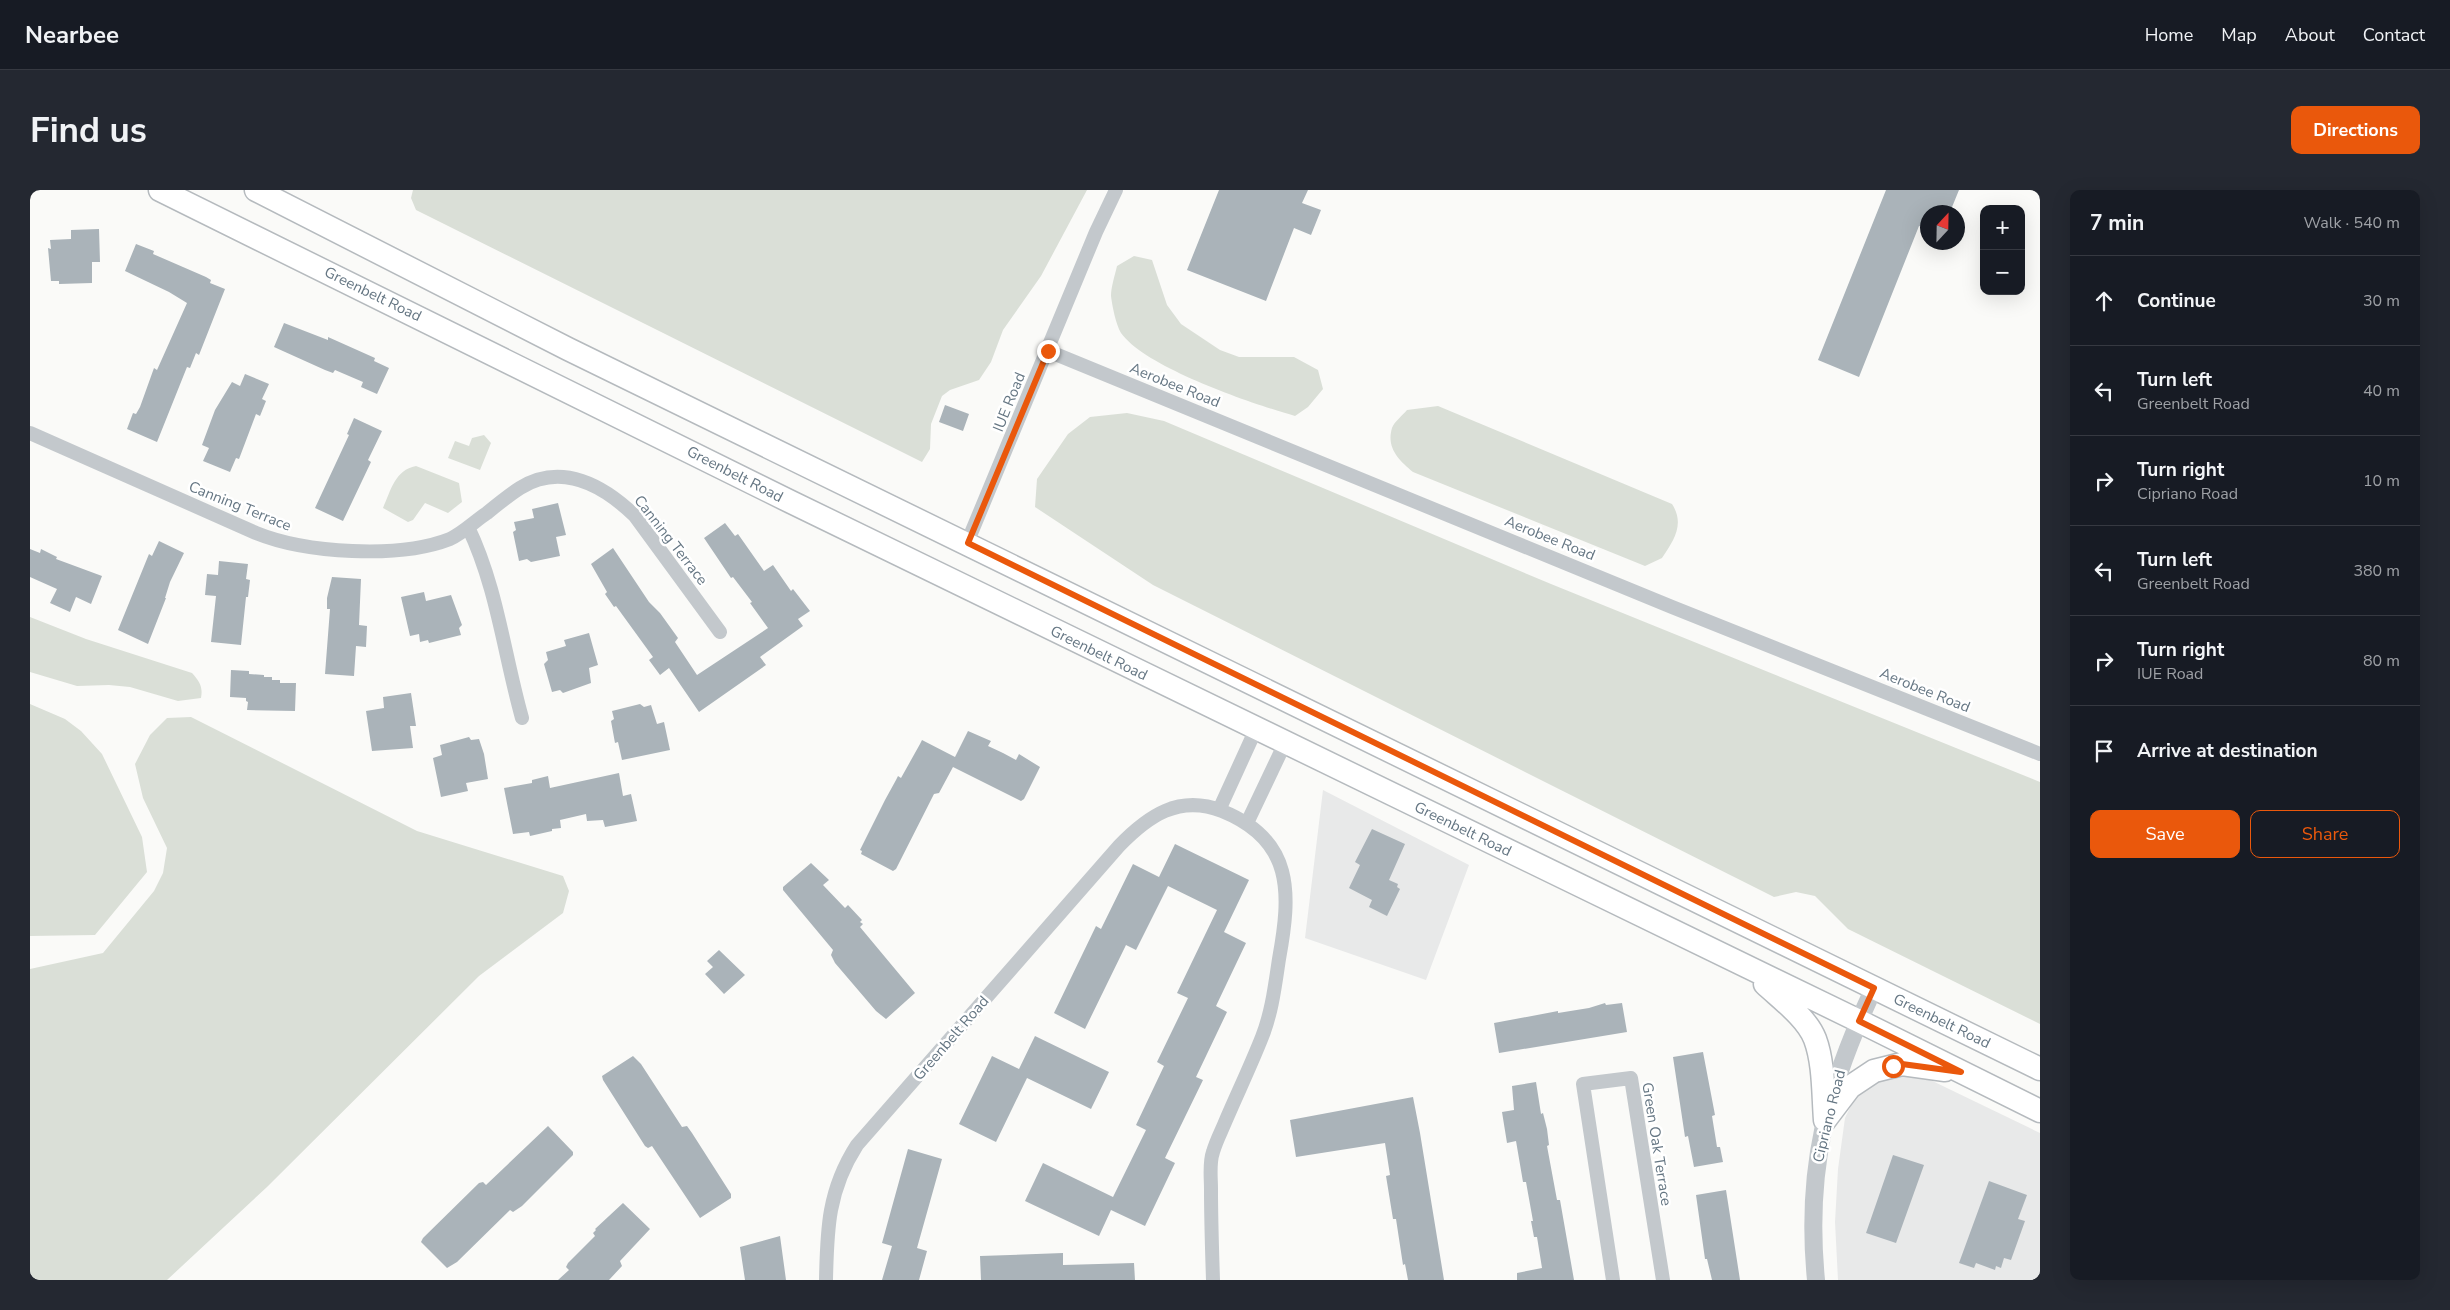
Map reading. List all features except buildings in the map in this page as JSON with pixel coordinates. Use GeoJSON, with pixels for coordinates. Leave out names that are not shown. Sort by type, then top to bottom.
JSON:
{"type":"FeatureCollection","features":[{"type":"Feature","properties":{"kind":"main road","name":"Greenbelt Road"},"geometry":{"type":"LineString","coordinates":[[160,190],[1256,729],[1740,963],[2040,1111]]}},
{"type":"Feature","properties":{"kind":"main road","name":"Greenbelt Road"},"geometry":{"type":"LineString","coordinates":[[256,190],[568,349],[2040,1069]]}},
{"type":"Feature","properties":{"kind":"main road"},"geometry":{"type":"LineString","coordinates":[[1740,963],[1794,1009],[1814,1038],[1820,1064],[1825,1120]]}},
{"type":"Feature","properties":{"kind":"main road"},"geometry":{"type":"LineString","coordinates":[[1825,1120],[1850,1087],[1874,1071],[1902,1064],[1961,1072]]}},
{"type":"Feature","properties":{"kind":"street","name":"IUE Road"},"geometry":{"type":"LineString","coordinates":[[968,543],[1096,232],[1116,190]]}},
{"type":"Feature","properties":{"kind":"street","name":"Aerobee Road"},"geometry":{"type":"LineString","coordinates":[[1048,351],[2040,754]]}},
{"type":"Feature","properties":{"kind":"street","name":"Canning Terrace"},"geometry":{"type":"LineString","coordinates":[[30,433],[256,533],[295,545],[312,548],[404,549],[435,544],[452,538],[521,487],[538,479],[560,476],[580,479],[600,487],[620,500],[635,516],[720,632]]}},
{"type":"Feature","properties":{"kind":"street"},"geometry":{"type":"LineString","coordinates":[[468,527],[480,553],[489,581],[522,718]]}},
{"type":"Feature","properties":{"kind":"street"},"geometry":{"type":"LineString","coordinates":[[1219,810],[1256,729]]}},
{"type":"Feature","properties":{"kind":"street"},"geometry":{"type":"LineString","coordinates":[[1247,823],[1285,743]]}},
{"type":"Feature","properties":{"kind":"street","name":"Greenbelt Road"},"geometry":{"type":"LineString","coordinates":[[826,1280],[827,1231],[833,1194],[842,1172],[863,1137],[1140,824],[1170,808],[1203,806],[1219,810],[1247,823],[1262,835],[1280,862],[1286,881],[1283,936],[1268,1018],[1213,1151],[1211,1192],[1213,1280]]}},
{"type":"Feature","properties":{"kind":"street","name":"Cipriano Road"},"geometry":{"type":"LineString","coordinates":[[1816,1280],[1813,1207],[1816,1161],[1825,1120],[1850,1040],[1874,988]]}},
{"type":"Feature","properties":{"kind":"street","name":"Green Oak Terrace"},"geometry":{"type":"LineString","coordinates":[[1614,1280],[1583,1084],[1631,1078],[1663,1280]]}},
{"type":"Feature","properties":{"kind":"shaded area"},"geometry":{"type":"Polygon","coordinates":[[[413,190],[1087,190],[1041,276],[1003,330],[991,362],[979,380],[950,390],[942,396],[931,424],[930,449],[922,462],[416,210],[411,198],[413,190]]]}},
{"type":"Feature","properties":{"kind":"shaded area"},"geometry":{"type":"Polygon","coordinates":[[[1134,256],[1152,260],[1167,305],[1181,324],[1220,350],[1239,357],[1294,357],[1318,370],[1323,389],[1308,407],[1295,416],[1228,394],[1202,383],[1153,359],[1134,346],[1119,329],[1114,315],[1111,296],[1117,266],[1134,256]]]}},
{"type":"Feature","properties":{"kind":"shaded area"},"geometry":{"type":"Polygon","coordinates":[[[1438,406],[1672,504],[1678,518],[1678,525],[1674,538],[1662,558],[1645,566],[1413,472],[1403,463],[1392,448],[1392,428],[1407,410],[1438,406]]]}},
{"type":"Feature","properties":{"kind":"shaded area"},"geometry":{"type":"Polygon","coordinates":[[[1127,413],[1164,421],[1551,584],[2040,782],[2040,1024],[1848,929],[1815,896],[1796,892],[1774,897],[1153,585],[1035,507],[1037,479],[1068,434],[1090,417],[1127,413]]]}},
{"type":"Feature","properties":{"kind":"shaded area"},"geometry":{"type":"Polygon","coordinates":[[[484,435],[491,443],[480,470],[448,458],[455,441],[469,446],[472,438],[484,435]]]}},
{"type":"Feature","properties":{"kind":"shaded area"},"geometry":{"type":"Polygon","coordinates":[[[416,466],[459,483],[462,502],[448,513],[425,503],[413,520],[408,522],[383,508],[398,476],[409,468],[416,466]]]}},
{"type":"Feature","properties":{"kind":"shaded area"},"geometry":{"type":"Polygon","coordinates":[[[30,617],[86,639],[192,673],[200,685],[202,691],[201,698],[178,701],[130,687],[109,685],[77,686],[30,672],[30,617]]]}},
{"type":"Feature","properties":{"kind":"shaded area"},"geometry":{"type":"Polygon","coordinates":[[[30,704],[65,719],[81,731],[102,754],[142,837],[147,872],[95,935],[30,936],[30,704]]]}},
{"type":"Feature","properties":{"kind":"shaded area"},"geometry":{"type":"Polygon","coordinates":[[[191,717],[417,831],[563,876],[569,891],[563,913],[479,976],[267,1187],[167,1280],[30,1280],[30,969],[103,953],[154,891],[163,873],[167,848],[143,798],[135,764],[150,735],[167,718],[191,717]]]}},
{"type":"Feature","properties":{"kind":"shaded area"},"geometry":{"type":"Polygon","coordinates":[[[1323,790],[1469,865],[1426,980],[1305,938],[1323,790]]]}},
{"type":"Feature","properties":{"kind":"shaded area"},"geometry":{"type":"Polygon","coordinates":[[[1902,1073],[1920,1075],[2040,1133],[2040,1280],[1838,1280],[1835,1222],[1838,1169],[1845,1118],[1855,1097],[1876,1080],[1902,1073]]]}},
{"type":"Feature","properties":{"kind":"route"},"geometry":{"type":"LineString","coordinates":[[1048,351],[968,543],[1874,988],[1859,1021],[1961,1072],[1902,1064],[1893,1066]]}}]}
